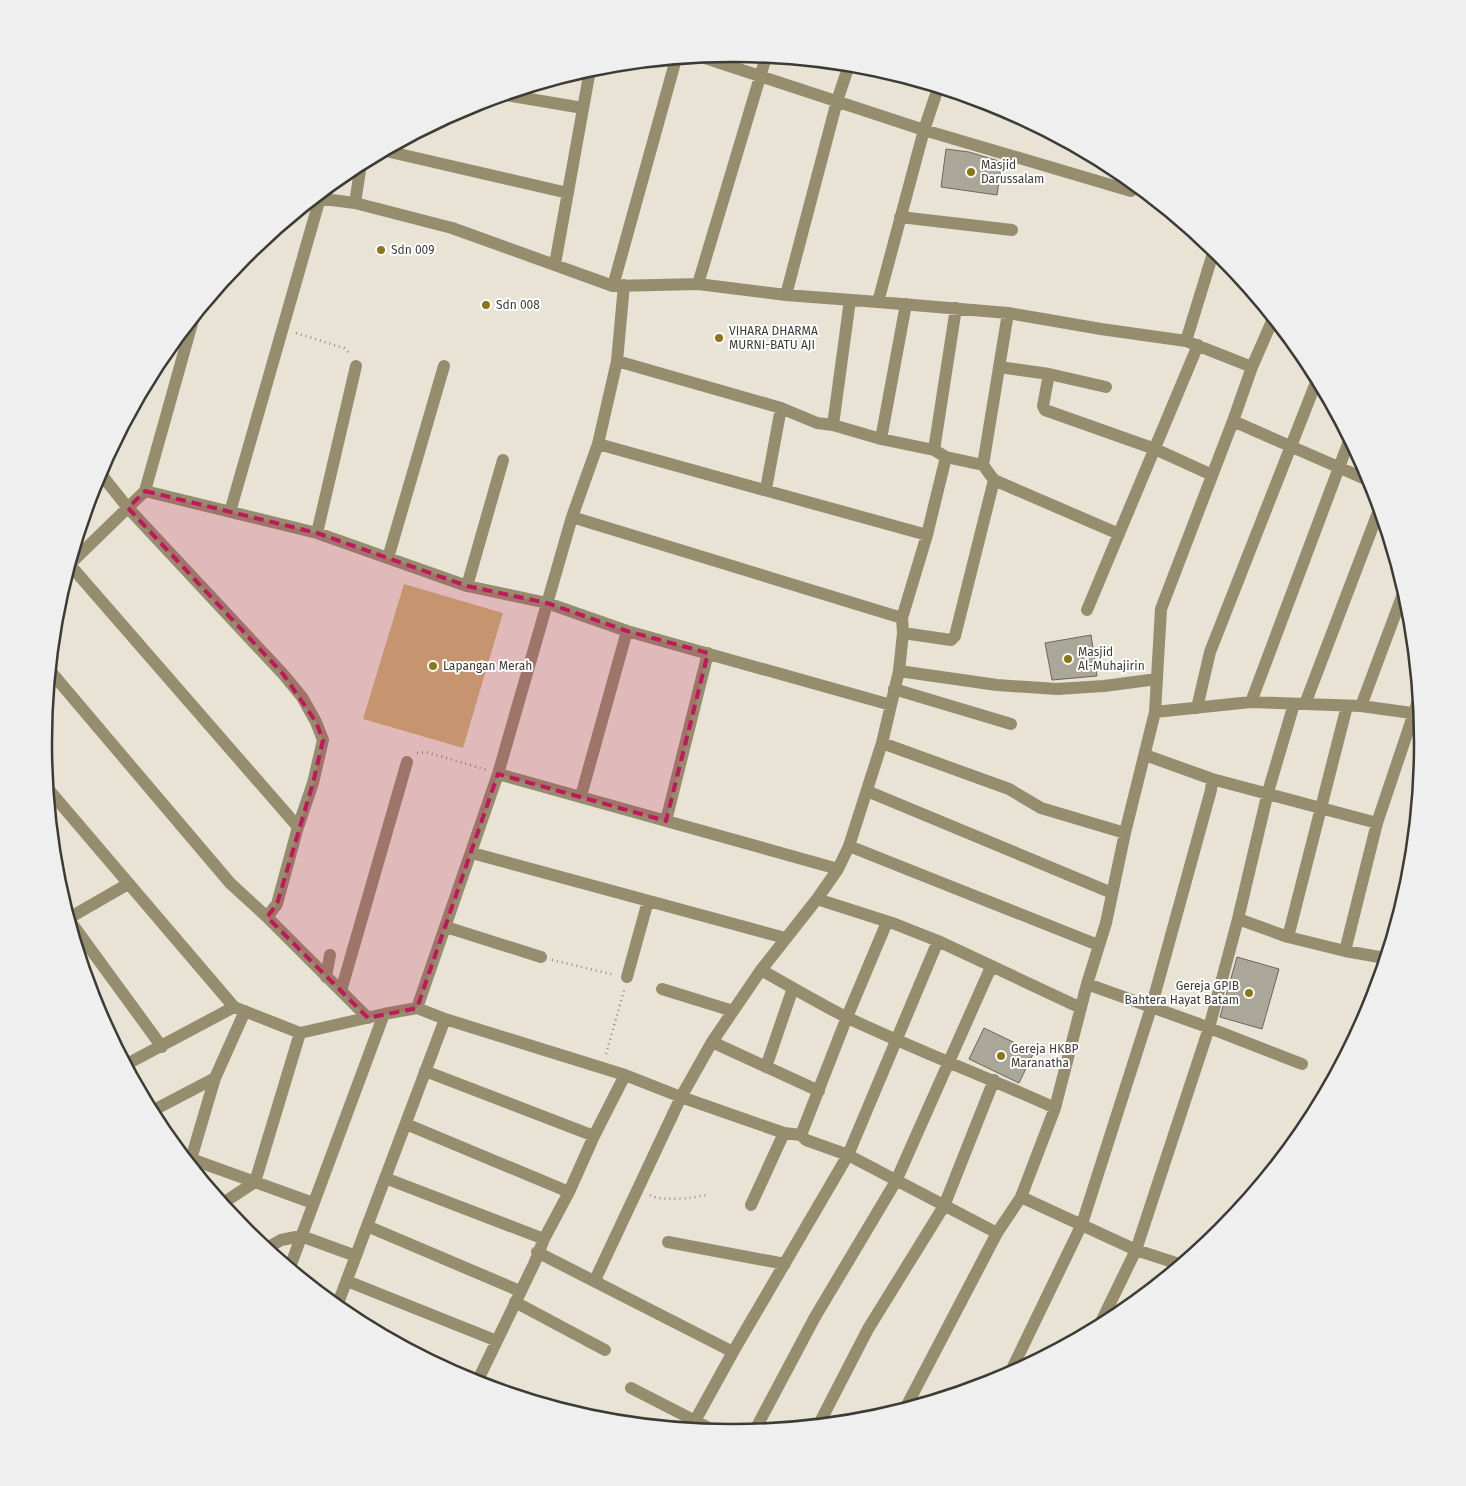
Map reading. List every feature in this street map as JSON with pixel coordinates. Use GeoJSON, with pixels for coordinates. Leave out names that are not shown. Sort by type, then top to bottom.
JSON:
{"type":"FeatureCollection","features":[{"type":"Feature","properties":{"kind":"street"},"geometry":{"type":"LineString","coordinates":[[719,63],[924,130],[1130,191]]}},
{"type":"Feature","properties":{"kind":"street"},"geometry":{"type":"LineString","coordinates":[[698,284],[764,63]]}},
{"type":"Feature","properties":{"kind":"street"},"geometry":{"type":"LineString","coordinates":[[417,1008],[472,854],[498,774],[572,517],[598,444],[617,362],[618,285],[674,65]]}},
{"type":"Feature","properties":{"kind":"street"},"geometry":{"type":"LineString","coordinates":[[786,295],[837,101],[847,72]]}},
{"type":"Feature","properties":{"kind":"street"},"geometry":{"type":"LineString","coordinates":[[555,264],[588,79]]}},
{"type":"Feature","properties":{"kind":"street"},"geometry":{"type":"LineString","coordinates":[[878,302],[924,130],[936,94]]}},
{"type":"Feature","properties":{"kind":"street"},"geometry":{"type":"LineString","coordinates":[[520,97],[583,108]]}},
{"type":"Feature","properties":{"kind":"street"},"geometry":{"type":"LineString","coordinates":[[396,152],[568,193]]}},
{"type":"Feature","properties":{"kind":"street"},"geometry":{"type":"LineString","coordinates":[[355,203],[359,174]]}},
{"type":"Feature","properties":{"kind":"street"},"geometry":{"type":"LineString","coordinates":[[325,199],[355,203],[452,228],[618,285],[698,284],[786,295],[1008,313],[1192,343],[1252,367]]}},
{"type":"Feature","properties":{"kind":"street"},"geometry":{"type":"LineString","coordinates":[[230,512],[316,205]]}},
{"type":"Feature","properties":{"kind":"street"},"geometry":{"type":"LineString","coordinates":[[900,217],[1012,230]]}},
{"type":"Feature","properties":{"kind":"street"},"geometry":{"type":"LineString","coordinates":[[1087,610],[1155,449],[1192,343],[1212,260]]}},
{"type":"Feature","properties":{"kind":"street"},"geometry":{"type":"LineString","coordinates":[[834,425],[850,300]]}},
{"type":"Feature","properties":{"kind":"street"},"geometry":{"type":"LineString","coordinates":[[881,439],[906,304]]}},
{"type":"Feature","properties":{"kind":"street"},"geometry":{"type":"LineString","coordinates":[[934,450],[956,308]]}},
{"type":"Feature","properties":{"kind":"street"},"geometry":{"type":"LineString","coordinates":[[983,466],[1008,313]]}},
{"type":"Feature","properties":{"kind":"street"},"geometry":{"type":"LineString","coordinates":[[910,1400],[997,1233],[1021,1197],[1055,1108],[1087,984],[1106,923],[1125,833],[1156,712],[1161,609],[1270,325]]}},
{"type":"Feature","properties":{"kind":"street"},"geometry":{"type":"LineString","coordinates":[[79,556],[144,491],[189,335]]}},
{"type":"Feature","properties":{"kind":"street"},"geometry":{"type":"LineString","coordinates":[[617,362],[781,408],[816,423],[834,425],[881,439],[934,450],[946,457],[983,466],[994,480],[1119,534]]}},
{"type":"Feature","properties":{"kind":"street"},"geometry":{"type":"LineString","coordinates":[[317,533],[356,366]]}},
{"type":"Feature","properties":{"kind":"street"},"geometry":{"type":"LineString","coordinates":[[388,558],[444,366]]}},
{"type":"Feature","properties":{"kind":"street"},"geometry":{"type":"LineString","coordinates":[[999,367],[1049,374],[1106,387]]}},
{"type":"Feature","properties":{"kind":"street"},"geometry":{"type":"LineString","coordinates":[[1049,374],[1043,406],[1045,410],[1155,449],[1212,475]]}},
{"type":"Feature","properties":{"kind":"street"},"geometry":{"type":"LineString","coordinates":[[1197,708],[1210,652],[1313,389]]}},
{"type":"Feature","properties":{"kind":"street"},"geometry":{"type":"LineString","coordinates":[[766,489],[781,408]]}},
{"type":"Feature","properties":{"kind":"street"},"geometry":{"type":"LineString","coordinates":[[1233,421],[1359,476]]}},
{"type":"Feature","properties":{"kind":"street"},"geometry":{"type":"LineString","coordinates":[[598,444],[927,535]]}},
{"type":"Feature","properties":{"kind":"street"},"geometry":{"type":"LineString","coordinates":[[1251,702],[1346,448]]}},
{"type":"Feature","properties":{"kind":"street"},"geometry":{"type":"LineString","coordinates":[[595,1280],[681,1097],[712,1042],[760,970],[817,899],[838,869],[849,846],[882,743],[899,671],[903,633],[902,618],[927,535],[946,457]]}},
{"type":"Feature","properties":{"kind":"street"},"geometry":{"type":"LineString","coordinates":[[467,586],[504,460]]}},
{"type":"Feature","properties":{"kind":"street"},"geometry":{"type":"LineString","coordinates":[[105,480],[128,508],[283,674],[302,697],[316,722],[323,740],[314,783],[298,827],[277,904],[267,917]]}},
{"type":"Feature","properties":{"kind":"street"},"geometry":{"type":"LineString","coordinates":[[903,633],[951,640],[956,636],[994,480]]}},
{"type":"Feature","properties":{"kind":"street"},"geometry":{"type":"LineString","coordinates":[[144,491],[317,533],[467,586],[547,603],[627,631],[891,705]]}},
{"type":"Feature","properties":{"kind":"street"},"geometry":{"type":"LineString","coordinates":[[572,517],[902,618]]}},
{"type":"Feature","properties":{"kind":"street"},"geometry":{"type":"LineString","coordinates":[[1106,1312],[1136,1250],[1209,1028],[1238,919],[1268,792],[1299,704],[1375,519]]}},
{"type":"Feature","properties":{"kind":"street"},"geometry":{"type":"LineString","coordinates":[[75,569],[298,827]]}},
{"type":"Feature","properties":{"kind":"street"},"geometry":{"type":"LineString","coordinates":[[1362,706],[1399,605]]}},
{"type":"Feature","properties":{"kind":"street"},"geometry":{"type":"LineString","coordinates":[[581,796],[627,631]]}},
{"type":"Feature","properties":{"kind":"street"},"geometry":{"type":"LineString","coordinates":[[666,821],[708,653]]}},
{"type":"Feature","properties":{"kind":"street"},"geometry":{"type":"LineString","coordinates":[[899,671],[996,685],[1057,690],[1157,679]]}},
{"type":"Feature","properties":{"kind":"street"},"geometry":{"type":"LineString","coordinates":[[56,678],[230,883],[267,917],[368,1018]]}},
{"type":"Feature","properties":{"kind":"street"},"geometry":{"type":"LineString","coordinates":[[894,689],[1011,724]]}},
{"type":"Feature","properties":{"kind":"street"},"geometry":{"type":"LineString","coordinates":[[1156,712],[1251,702],[1412,709]]}},
{"type":"Feature","properties":{"kind":"street"},"geometry":{"type":"LineString","coordinates":[[1288,937],[1347,706]]}},
{"type":"Feature","properties":{"kind":"street"},"geometry":{"type":"LineString","coordinates":[[1344,951],[1376,823],[1413,720]]}},
{"type":"Feature","properties":{"kind":"street"},"geometry":{"type":"LineString","coordinates":[[882,743],[1009,789],[1041,808],[1125,833]]}},
{"type":"Feature","properties":{"kind":"street"},"geometry":{"type":"LineString","coordinates":[[1145,755],[1212,778],[1376,823]]}},
{"type":"Feature","properties":{"kind":"street"},"geometry":{"type":"LineString","coordinates":[[341,991],[407,762]]}},
{"type":"Feature","properties":{"kind":"street"},"geometry":{"type":"LineString","coordinates":[[498,774],[838,869]]}},
{"type":"Feature","properties":{"kind":"street"},"geometry":{"type":"LineString","coordinates":[[1016,1362],[1082,1224],[1151,1008],[1211,790],[1212,778]]}},
{"type":"Feature","properties":{"kind":"street"},"geometry":{"type":"LineString","coordinates":[[867,791],[1112,893]]}},
{"type":"Feature","properties":{"kind":"street"},"geometry":{"type":"LineString","coordinates":[[55,797],[128,884],[239,1009],[300,1033],[417,1008],[445,1019],[626,1075],[681,1097],[784,1133],[801,1135],[806,1140],[848,1155],[896,1182],[997,1233]]}},
{"type":"Feature","properties":{"kind":"street"},"geometry":{"type":"LineString","coordinates":[[849,846],[1098,945]]}},
{"type":"Feature","properties":{"kind":"street"},"geometry":{"type":"LineString","coordinates":[[472,854],[786,938]]}},
{"type":"Feature","properties":{"kind":"street"},"geometry":{"type":"LineString","coordinates":[[75,916],[128,884]]}},
{"type":"Feature","properties":{"kind":"street"},"geometry":{"type":"LineString","coordinates":[[817,899],[938,941],[1082,1008]]}},
{"type":"Feature","properties":{"kind":"street"},"geometry":{"type":"LineString","coordinates":[[627,977],[648,901]]}},
{"type":"Feature","properties":{"kind":"street"},"geometry":{"type":"LineString","coordinates":[[1238,919],[1288,937],[1344,951],[1379,957]]}},
{"type":"Feature","properties":{"kind":"street"},"geometry":{"type":"LineString","coordinates":[[801,1135],[847,1017],[887,922]]}},
{"type":"Feature","properties":{"kind":"street"},"geometry":{"type":"LineString","coordinates":[[446,927],[541,957]]}},
{"type":"Feature","properties":{"kind":"street"},"geometry":{"type":"LineString","coordinates":[[80,933],[162,1047]]}},
{"type":"Feature","properties":{"kind":"street"},"geometry":{"type":"LineString","coordinates":[[694,1422],[848,1155],[938,941]]}},
{"type":"Feature","properties":{"kind":"street"},"geometry":{"type":"LineString","coordinates":[[326,977],[330,955]]}},
{"type":"Feature","properties":{"kind":"street"},"geometry":{"type":"LineString","coordinates":[[759,1423],[815,1317],[896,1182],[991,967]]}},
{"type":"Feature","properties":{"kind":"street"},"geometry":{"type":"LineString","coordinates":[[760,970],[847,1017],[947,1063],[994,1080],[1055,1108]]}},
{"type":"Feature","properties":{"kind":"street"},"geometry":{"type":"LineString","coordinates":[[1087,984],[1302,1064]]}},
{"type":"Feature","properties":{"kind":"street"},"geometry":{"type":"LineString","coordinates":[[766,1066],[793,988]]}},
{"type":"Feature","properties":{"kind":"street"},"geometry":{"type":"LineString","coordinates":[[662,989],[733,1011]]}},
{"type":"Feature","properties":{"kind":"street"},"geometry":{"type":"LineString","coordinates":[[132,1061],[239,1009]]}},
{"type":"Feature","properties":{"kind":"street"},"geometry":{"type":"LineString","coordinates":[[191,1154],[239,1009]]}},
{"type":"Feature","properties":{"kind":"street"},"geometry":{"type":"LineString","coordinates":[[292,1261],[384,1014]]}},
{"type":"Feature","properties":{"kind":"street"},"geometry":{"type":"LineString","coordinates":[[341,1299],[445,1019]]}},
{"type":"Feature","properties":{"kind":"street"},"geometry":{"type":"LineString","coordinates":[[228,1200],[255,1182],[300,1033]]}},
{"type":"Feature","properties":{"kind":"street"},"geometry":{"type":"LineString","coordinates":[[712,1042],[819,1091]]}},
{"type":"Feature","properties":{"kind":"street"},"geometry":{"type":"LineString","coordinates":[[425,1071],[594,1136]]}},
{"type":"Feature","properties":{"kind":"street"},"geometry":{"type":"LineString","coordinates":[[481,1375],[534,1264],[537,1252],[569,1192],[594,1136],[626,1075]]}},
{"type":"Feature","properties":{"kind":"street"},"geometry":{"type":"LineString","coordinates":[[159,1107],[215,1078]]}},
{"type":"Feature","properties":{"kind":"street"},"geometry":{"type":"LineString","coordinates":[[822,1418],[868,1329],[944,1206],[994,1080]]}},
{"type":"Feature","properties":{"kind":"street"},"geometry":{"type":"LineString","coordinates":[[406,1124],[569,1192]]}},
{"type":"Feature","properties":{"kind":"street"},"geometry":{"type":"LineString","coordinates":[[751,1205],[784,1133]]}},
{"type":"Feature","properties":{"kind":"street"},"geometry":{"type":"LineString","coordinates":[[198,1163],[313,1203]]}},
{"type":"Feature","properties":{"kind":"street"},"geometry":{"type":"LineString","coordinates":[[385,1178],[544,1239]]}},
{"type":"Feature","properties":{"kind":"street"},"geometry":{"type":"LineString","coordinates":[[1021,1197],[1136,1250],[1173,1262]]}},
{"type":"Feature","properties":{"kind":"street"},"geometry":{"type":"LineString","coordinates":[[367,1226],[518,1297],[605,1350]]}},
{"type":"Feature","properties":{"kind":"street"},"geometry":{"type":"LineString","coordinates":[[273,1245],[282,1240],[301,1236],[356,1256]]}},
{"type":"Feature","properties":{"kind":"street"},"geometry":{"type":"LineString","coordinates":[[668,1242],[785,1264]]}},
{"type":"Feature","properties":{"kind":"street"},"geometry":{"type":"LineString","coordinates":[[537,1252],[733,1352]]}},
{"type":"Feature","properties":{"kind":"street"},"geometry":{"type":"LineString","coordinates":[[347,1281],[497,1341]]}},
{"type":"Feature","properties":{"kind":"street"},"geometry":{"type":"LineString","coordinates":[[631,1388],[690,1422]]}},
{"type":"Feature","properties":{"kind":"path"},"geometry":{"type":"LineString","coordinates":[[282,329],[344,348],[354,359],[356,366]]}},
{"type":"Feature","properties":{"kind":"path"},"geometry":{"type":"LineString","coordinates":[[407,762],[417,754],[426,752],[498,774]]}},
{"type":"Feature","properties":{"kind":"path"},"geometry":{"type":"LineString","coordinates":[[541,957],[627,977],[602,1068]]}},
{"type":"Feature","properties":{"kind":"path"},"geometry":{"type":"LineString","coordinates":[[639,1187],[655,1198],[686,1198],[706,1195]]}},
{"type":"Feature","properties":{"kind":"highlighted area"},"geometry":{"type":"Polygon","coordinates":[[[145,491],[317,533],[467,586],[547,603],[627,631],[708,653],[666,821],[498,774],[417,1008],[368,1018],[267,917],[277,904],[313,783],[323,740],[316,722],[283,674],[128,508],[145,491]]]}},
{"type":"Feature","properties":{"kind":"shaded area","name":"Lapangan Merah"},"geometry":{"type":"Polygon","coordinates":[[[404,584],[503,613],[463,748],[363,719],[404,584]]]}},
{"type":"Feature","properties":{"kind":"building","name":"Masjid Darussalam"},"geometry":{"type":"Polygon","coordinates":[[[946,149],[969,152],[1002,162],[997,195],[941,187],[946,149]]]}},
{"type":"Feature","properties":{"kind":"building","name":"Masjid Al-Muhajirin"},"geometry":{"type":"Polygon","coordinates":[[[1091,635],[1097,676],[1052,680],[1045,643],[1091,635]]]}},
{"type":"Feature","properties":{"kind":"building","name":"Gereja GPIB Bahtera Hayat Batam"},"geometry":{"type":"Polygon","coordinates":[[[1237,957],[1279,969],[1262,1029],[1220,1017],[1237,957]]]}},
{"type":"Feature","properties":{"kind":"building","name":"Gereja HKBP Maranatha"},"geometry":{"type":"Polygon","coordinates":[[[984,1028],[1034,1052],[1019,1083],[969,1059],[984,1028]]]}},
{"type":"Feature","properties":{"kind":"place","name":"Masjid Darussalam"},"geometry":{"type":"Point","coordinates":[971,172]}},
{"type":"Feature","properties":{"kind":"place","name":"Sdn 009"},"geometry":{"type":"Point","coordinates":[381,250]}},
{"type":"Feature","properties":{"kind":"place","name":"Sdn 008"},"geometry":{"type":"Point","coordinates":[486,305]}},
{"type":"Feature","properties":{"kind":"place","name":"VIHARA DHARMA MURNI-BATU AJI"},"geometry":{"type":"Point","coordinates":[719,338]}},
{"type":"Feature","properties":{"kind":"place","name":"Masjid Al-Muhajirin"},"geometry":{"type":"Point","coordinates":[1068,659]}},
{"type":"Feature","properties":{"kind":"place","name":"Lapangan Merah"},"geometry":{"type":"Point","coordinates":[433,666]}},
{"type":"Feature","properties":{"kind":"place","name":"Gereja GPIB Bahtera Hayat Batam"},"geometry":{"type":"Point","coordinates":[1249,993]}},
{"type":"Feature","properties":{"kind":"place","name":"Gereja HKBP Maranatha"},"geometry":{"type":"Point","coordinates":[1001,1056]}}]}
